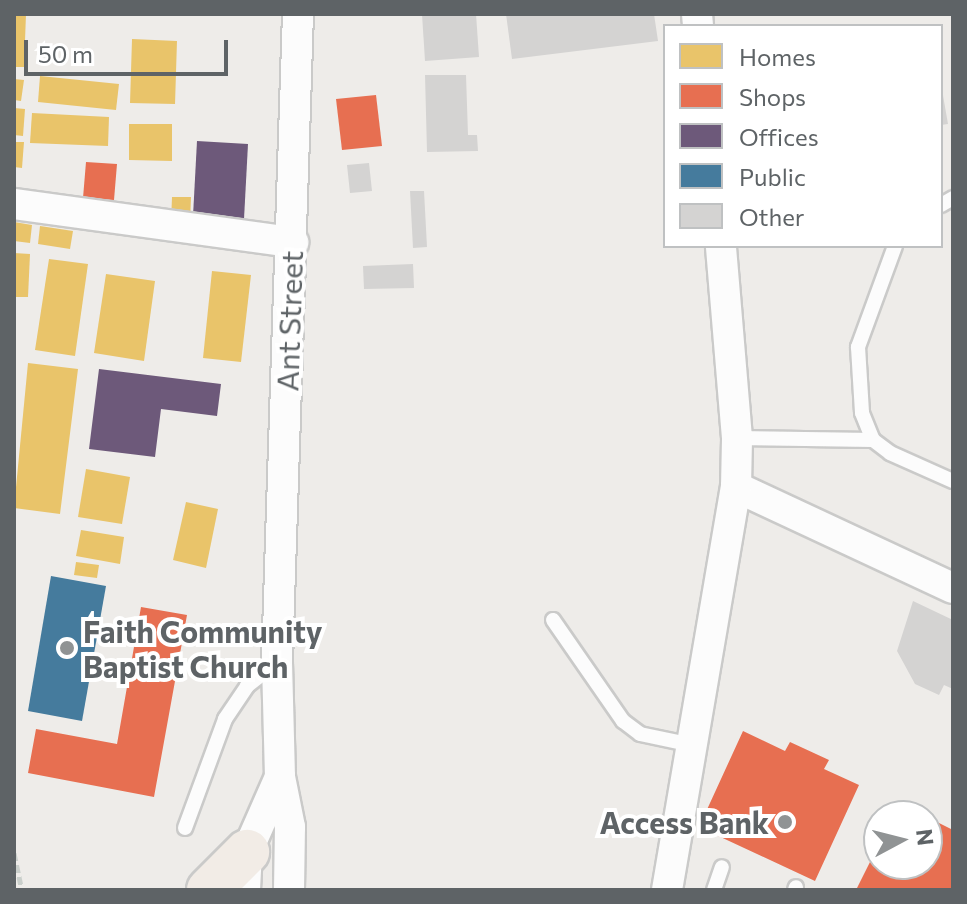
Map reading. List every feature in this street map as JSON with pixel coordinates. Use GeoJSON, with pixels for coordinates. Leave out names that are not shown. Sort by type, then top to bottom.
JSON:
{"type":"FeatureCollection","features":[{"type":"Feature","properties":{"kind":"highway"},"geometry":{"type":"LineString","coordinates":[[209,890],[246,871]]}},
{"type":"Feature","properties":{"kind":"street","name":"Ant Street"},"geometry":{"type":"LineString","coordinates":[[294,886],[290,827],[280,777],[277,629],[293,242],[297,14]]}},
{"type":"Feature","properties":{"kind":"street"},"geometry":{"type":"LineString","coordinates":[[14,204],[293,242]]}},
{"type":"Feature","properties":{"kind":"street"},"geometry":{"type":"LineString","coordinates":[[667,890],[736,487],[737,438],[721,248]]}},
{"type":"Feature","properties":{"kind":"street"},"geometry":{"type":"LineString","coordinates":[[736,487],[953,588]]}},
{"type":"Feature","properties":{"kind":"street"},"geometry":{"type":"LineString","coordinates":[[246,871],[280,777]]}},
{"type":"Feature","properties":{"kind":"lane"},"geometry":{"type":"LineString","coordinates":[[894,248],[858,347],[862,413],[873,440],[890,453],[953,481]]}},
{"type":"Feature","properties":{"kind":"lane"},"geometry":{"type":"LineString","coordinates":[[737,438],[873,440]]}},
{"type":"Feature","properties":{"kind":"lane"},"geometry":{"type":"LineString","coordinates":[[553,620],[623,721],[640,734],[692,745]]}},
{"type":"Feature","properties":{"kind":"lane"},"geometry":{"type":"LineString","coordinates":[[185,828],[225,719],[247,686],[277,663]]}},
{"type":"Feature","properties":{"kind":"lane"},"geometry":{"type":"LineString","coordinates":[[714,890],[722,867]]}},
{"type":"Feature","properties":{"kind":"path"},"geometry":{"type":"LineString","coordinates":[[14,853],[22,890]]}},
{"type":"Feature","properties":{"kind":"building: Homes"},"geometry":{"type":"Polygon","coordinates":[[[14,14],[26,14],[24,67],[14,67],[14,14]]]}},
{"type":"Feature","properties":{"kind":"building: Homes"},"geometry":{"type":"Polygon","coordinates":[[[132,39],[177,41],[175,104],[130,103],[132,39]]]}},
{"type":"Feature","properties":{"kind":"building: Homes"},"geometry":{"type":"Polygon","coordinates":[[[40,76],[119,84],[116,110],[38,102],[40,76]]]}},
{"type":"Feature","properties":{"kind":"building: Homes"},"geometry":{"type":"Polygon","coordinates":[[[14,79],[24,80],[21,101],[14,100],[14,79]]]}},
{"type":"Feature","properties":{"kind":"building: Homes"},"geometry":{"type":"Polygon","coordinates":[[[14,108],[25,109],[23,136],[14,135],[14,108]]]}},
{"type":"Feature","properties":{"kind":"building: Homes"},"geometry":{"type":"Polygon","coordinates":[[[32,113],[109,117],[108,146],[30,143],[32,113]]]}},
{"type":"Feature","properties":{"kind":"building: Homes"},"geometry":{"type":"Polygon","coordinates":[[[129,124],[172,124],[172,161],[129,160],[129,124]]]}},
{"type":"Feature","properties":{"kind":"building: Homes"},"geometry":{"type":"Polygon","coordinates":[[[14,142],[24,142],[22,168],[14,167],[14,142]]]}},
{"type":"Feature","properties":{"kind":"building: Homes"},"geometry":{"type":"Polygon","coordinates":[[[172,197],[191,197],[190,224],[171,223],[172,197]]]}},
{"type":"Feature","properties":{"kind":"building: Homes"},"geometry":{"type":"Polygon","coordinates":[[[14,222],[32,225],[30,243],[14,241],[14,222]]]}},
{"type":"Feature","properties":{"kind":"building: Homes"},"geometry":{"type":"Polygon","coordinates":[[[40,226],[73,231],[70,249],[38,244],[40,226]]]}},
{"type":"Feature","properties":{"kind":"building: Homes"},"geometry":{"type":"Polygon","coordinates":[[[14,253],[30,254],[28,297],[14,297],[14,253]]]}},
{"type":"Feature","properties":{"kind":"building: Homes"},"geometry":{"type":"Polygon","coordinates":[[[49,259],[88,264],[75,356],[35,350],[49,259]]]}},
{"type":"Feature","properties":{"kind":"building: Homes"},"geometry":{"type":"Polygon","coordinates":[[[212,271],[251,275],[241,362],[203,358],[212,271]]]}},
{"type":"Feature","properties":{"kind":"building: Homes"},"geometry":{"type":"Polygon","coordinates":[[[106,274],[155,281],[144,361],[94,353],[106,274]]]}},
{"type":"Feature","properties":{"kind":"building: Homes"},"geometry":{"type":"Polygon","coordinates":[[[28,363],[78,369],[60,514],[14,508],[28,363]]]}},
{"type":"Feature","properties":{"kind":"building: Homes"},"geometry":{"type":"Polygon","coordinates":[[[86,469],[130,477],[122,524],[78,517],[86,469]]]}},
{"type":"Feature","properties":{"kind":"building: Homes"},"geometry":{"type":"Polygon","coordinates":[[[186,502],[218,509],[206,568],[173,560],[186,502]]]}},
{"type":"Feature","properties":{"kind":"building: Homes"},"geometry":{"type":"Polygon","coordinates":[[[81,530],[124,537],[120,564],[76,556],[81,530]]]}},
{"type":"Feature","properties":{"kind":"building: Homes"},"geometry":{"type":"Polygon","coordinates":[[[76,562],[99,565],[97,578],[74,575],[76,562]]]}},
{"type":"Feature","properties":{"kind":"building: Shops"},"geometry":{"type":"Polygon","coordinates":[[[376,95],[382,146],[342,150],[336,99],[376,95]]]}},
{"type":"Feature","properties":{"kind":"building: Shops"},"geometry":{"type":"Polygon","coordinates":[[[86,162],[117,164],[114,200],[83,198],[86,162]]]}},
{"type":"Feature","properties":{"kind":"building: Shops"},"geometry":{"type":"Polygon","coordinates":[[[141,607],[187,615],[154,797],[28,773],[36,729],[117,744],[141,607]]]}},
{"type":"Feature","properties":{"kind":"building: Shops"},"geometry":{"type":"Polygon","coordinates":[[[743,731],[785,751],[790,742],[829,760],[824,769],[859,785],[815,881],[699,827],[743,731]]]}},
{"type":"Feature","properties":{"kind":"building: Shops"},"geometry":{"type":"Polygon","coordinates":[[[943,825],[953,830],[953,890],[856,890],[863,876],[863,880],[943,880],[943,825]]]}},
{"type":"Feature","properties":{"kind":"building: Offices"},"geometry":{"type":"Polygon","coordinates":[[[197,141],[248,144],[244,219],[193,216],[197,141]]]}},
{"type":"Feature","properties":{"kind":"building: Offices"},"geometry":{"type":"Polygon","coordinates":[[[99,369],[221,384],[217,416],[161,409],[155,457],[89,449],[99,369]]]}},
{"type":"Feature","properties":{"kind":"building: Public","name":"Faith Community Baptist Church"},"geometry":{"type":"Polygon","coordinates":[[[51,576],[106,586],[82,721],[28,711],[51,576]]]}},
{"type":"Feature","properties":{"kind":"building: Other"},"geometry":{"type":"Polygon","coordinates":[[[422,14],[476,14],[479,57],[425,61],[422,14]]]}},
{"type":"Feature","properties":{"kind":"building: Other"},"geometry":{"type":"Polygon","coordinates":[[[506,14],[654,14],[658,41],[512,59],[506,14]]]}},
{"type":"Feature","properties":{"kind":"building: Other"},"geometry":{"type":"Polygon","coordinates":[[[425,75],[466,75],[468,135],[477,135],[478,151],[427,152],[425,75]]]}},
{"type":"Feature","properties":{"kind":"building: Other"},"geometry":{"type":"Polygon","coordinates":[[[943,95],[948,124],[943,125],[943,95]]]}},
{"type":"Feature","properties":{"kind":"building: Other"},"geometry":{"type":"Polygon","coordinates":[[[369,163],[372,191],[350,193],[347,165],[369,163]]]}},
{"type":"Feature","properties":{"kind":"building: Other"},"geometry":{"type":"Polygon","coordinates":[[[410,191],[424,191],[427,247],[413,248],[410,191]]]}},
{"type":"Feature","properties":{"kind":"building: Other"},"geometry":{"type":"Polygon","coordinates":[[[413,264],[414,288],[364,289],[363,266],[413,264]]]}},
{"type":"Feature","properties":{"kind":"building: Other"},"geometry":{"type":"Polygon","coordinates":[[[913,601],[953,620],[953,689],[944,685],[939,695],[915,684],[897,651],[913,601]]]}},
{"type":"Feature","properties":{"kind":"place","name":"Faith Community Baptist Church"},"geometry":{"type":"Point","coordinates":[67,648]}},
{"type":"Feature","properties":{"kind":"place","name":"Access Bank"},"geometry":{"type":"Point","coordinates":[785,822]}}]}
